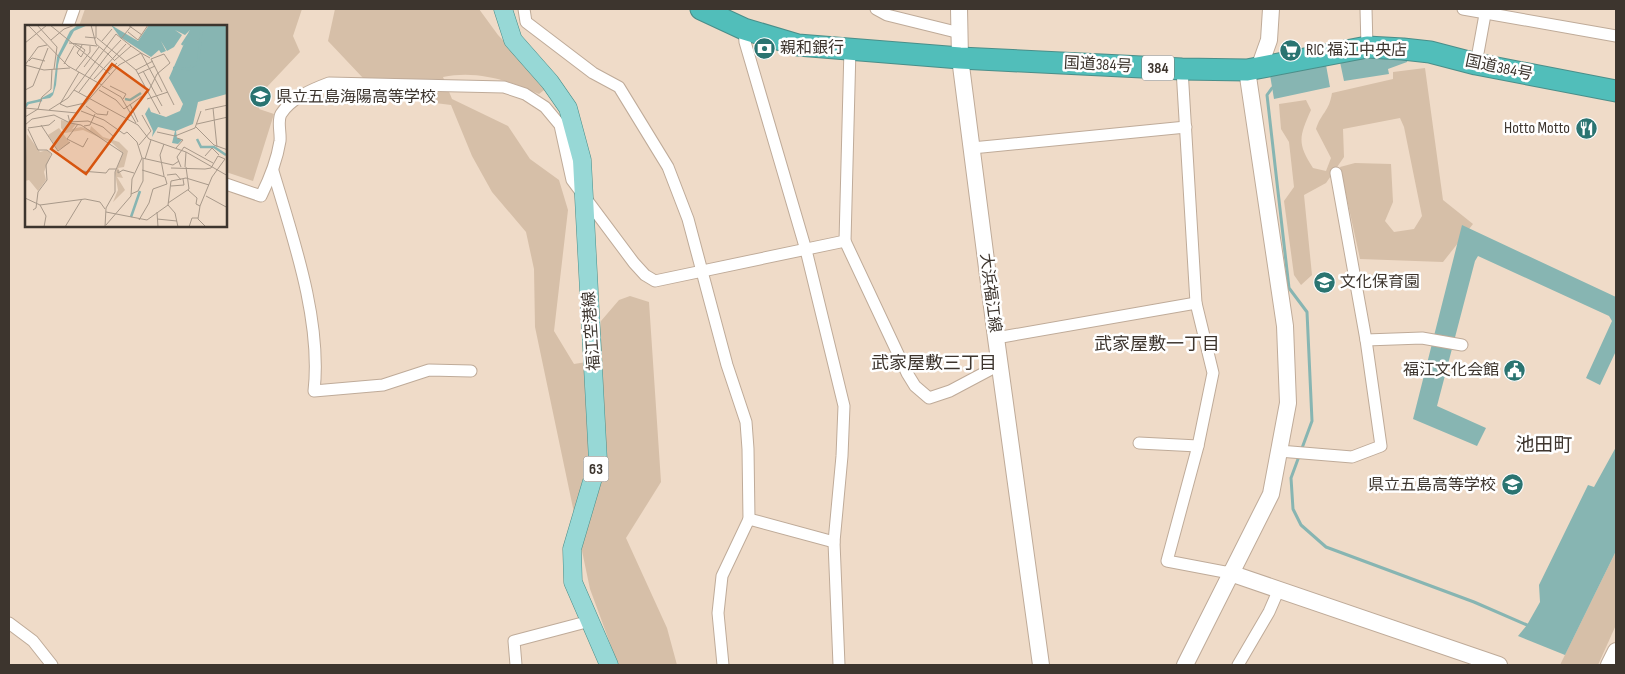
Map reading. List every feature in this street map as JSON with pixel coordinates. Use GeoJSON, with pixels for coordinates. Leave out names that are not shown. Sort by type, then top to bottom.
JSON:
{"type":"FeatureCollection","features":[{"type":"Feature","properties":{"kind":"highway","name":"国道384号"},"geometry":{"type":"LineString","coordinates":[[701,9],[744,29],[798,45],[960,58],[1182,69],[1253,69],[1367,47],[1430,52],[1476,64],[1616,91]]}},
{"type":"Feature","properties":{"kind":"main road","name":"福江空港線"},"geometry":{"type":"LineString","coordinates":[[503,9],[513,40],[550,82],[568,108],[582,160],[598,461],[572,549],[573,582],[609,665]]}},
{"type":"Feature","properties":{"kind":"street"},"geometry":{"type":"LineString","coordinates":[[68,25],[74,9]]}},
{"type":"Feature","properties":{"kind":"street"},"geometry":{"type":"LineString","coordinates":[[524,9],[526,22],[593,73],[619,88],[668,167],[688,219],[727,365],[746,422],[748,518],[722,576],[718,613],[723,665]]}},
{"type":"Feature","properties":{"kind":"street"},"geometry":{"type":"LineString","coordinates":[[876,9],[887,15],[960,34]]}},
{"type":"Feature","properties":{"kind":"street","name":"大浜福江線"},"geometry":{"type":"LineString","coordinates":[[959,9],[960,58],[1041,665]]}},
{"type":"Feature","properties":{"kind":"street"},"geometry":{"type":"LineString","coordinates":[[1185,665],[1230,572],[1271,494],[1288,403],[1285,326],[1253,69],[1269,40],[1271,9]]}},
{"type":"Feature","properties":{"kind":"street"},"geometry":{"type":"LineString","coordinates":[[1366,9],[1367,47]]}},
{"type":"Feature","properties":{"kind":"street"},"geometry":{"type":"LineString","coordinates":[[1463,9],[1486,11],[1616,36]]}},
{"type":"Feature","properties":{"kind":"street"},"geometry":{"type":"LineString","coordinates":[[1476,64],[1486,11]]}},
{"type":"Feature","properties":{"kind":"street"},"geometry":{"type":"LineString","coordinates":[[744,29],[745,42],[806,250],[844,406],[842,456],[834,542],[840,665]]}},
{"type":"Feature","properties":{"kind":"street"},"geometry":{"type":"LineString","coordinates":[[850,48],[846,241],[906,372],[915,386],[929,398],[950,391],[1000,365]]}},
{"type":"Feature","properties":{"kind":"street"},"geometry":{"type":"LineString","coordinates":[[1182,69],[1196,303],[1213,374],[1198,446],[1167,561],[1230,572],[1499,665]]}},
{"type":"Feature","properties":{"kind":"street"},"geometry":{"type":"LineString","coordinates":[[228,185],[262,196],[273,171],[280,141],[280,116],[290,104],[317,87],[329,83],[504,87],[525,94],[545,107],[560,125],[572,180],[585,195],[610,233],[645,275],[655,281],[846,241]]}},
{"type":"Feature","properties":{"kind":"street"},"geometry":{"type":"LineString","coordinates":[[972,148],[1186,127]]}},
{"type":"Feature","properties":{"kind":"street"},"geometry":{"type":"LineString","coordinates":[[273,171],[304,288],[313,335],[316,371],[314,391],[384,385],[429,370],[471,371]]}},
{"type":"Feature","properties":{"kind":"street"},"geometry":{"type":"LineString","coordinates":[[1278,451],[1352,457],[1381,446],[1366,340],[1336,173]]}},
{"type":"Feature","properties":{"kind":"street"},"geometry":{"type":"LineString","coordinates":[[996,338],[1196,303]]}},
{"type":"Feature","properties":{"kind":"street"},"geometry":{"type":"LineString","coordinates":[[1366,340],[1422,338],[1462,345]]}},
{"type":"Feature","properties":{"kind":"street"},"geometry":{"type":"LineString","coordinates":[[1139,443],[1198,446]]}},
{"type":"Feature","properties":{"kind":"street"},"geometry":{"type":"LineString","coordinates":[[748,518],[834,542]]}},
{"type":"Feature","properties":{"kind":"street"},"geometry":{"type":"LineString","coordinates":[[1238,665],[1269,612],[1279,589]]}},
{"type":"Feature","properties":{"kind":"street"},"geometry":{"type":"LineString","coordinates":[[516,665],[514,641],[590,621]]}},
{"type":"Feature","properties":{"kind":"street"},"geometry":{"type":"LineString","coordinates":[[9,623],[32,641],[52,665]]}},
{"type":"Feature","properties":{"kind":"street"},"geometry":{"type":"LineString","coordinates":[[1609,665],[1616,650]]}},
{"type":"Feature","properties":{"kind":"shaded area","name":"県立五島海陽高等学校"},"geometry":{"type":"Polygon","coordinates":[[[85,9],[302,9],[293,36],[300,52],[266,88],[259,109],[274,114],[253,181],[228,173],[228,25],[79,25],[85,9]]]}},
{"type":"Feature","properties":{"kind":"shaded area"},"geometry":{"type":"Polygon","coordinates":[[[335,9],[479,9],[498,35],[548,87],[539,94],[516,84],[492,78],[468,75],[443,77],[452,99],[508,126],[530,159],[559,180],[568,210],[554,331],[574,364],[599,360],[601,321],[619,300],[630,296],[649,302],[661,482],[626,538],[667,628],[677,665],[618,665],[590,589],[535,327],[534,269],[526,232],[492,192],[472,156],[451,105],[380,96],[328,41],[335,9]]]}},
{"type":"Feature","properties":{"kind":"shaded area"},"geometry":{"type":"Polygon","coordinates":[[[1425,68],[1443,200],[1473,224],[1443,262],[1360,259],[1340,167],[1355,163],[1391,164],[1393,202],[1385,221],[1394,232],[1414,229],[1422,216],[1404,127],[1400,118],[1343,129],[1344,157],[1326,183],[1304,195],[1312,275],[1301,285],[1294,275],[1284,201],[1294,187],[1289,142],[1281,129],[1279,104],[1306,100],[1311,110],[1302,134],[1302,146],[1313,168],[1326,171],[1331,158],[1316,129],[1329,104],[1332,93],[1393,79],[1393,72],[1425,68]]]}},
{"type":"Feature","properties":{"kind":"shaded area"},"geometry":{"type":"Polygon","coordinates":[[[1616,551],[1616,625],[1598,665],[1560,665],[1616,551]]]}},
{"type":"Feature","properties":{"kind":"water"},"geometry":{"type":"Polygon","coordinates":[[[1382,54],[1408,58],[1407,62],[1388,69],[1389,74],[1344,81],[1340,62],[1382,54]]]}},
{"type":"Feature","properties":{"kind":"water"},"geometry":{"type":"Polygon","coordinates":[[[1326,65],[1330,87],[1274,99],[1270,75],[1326,65]]]}},
{"type":"Feature","properties":{"kind":"water"},"geometry":{"type":"Polygon","coordinates":[[[1462,225],[1616,297],[1616,351],[1600,385],[1586,378],[1612,321],[1609,316],[1478,256],[1475,261],[1437,406],[1486,428],[1477,446],[1413,419],[1462,225]]]}},
{"type":"Feature","properties":{"kind":"water"},"geometry":{"type":"Polygon","coordinates":[[[1616,447],[1616,551],[1565,655],[1518,636],[1527,625],[1540,602],[1539,585],[1588,485],[1594,487],[1616,447]]]}},
{"type":"Feature","properties":{"kind":"waterway"},"geometry":{"type":"LineString","coordinates":[[1272,88],[1267,95],[1289,288],[1307,312],[1312,421],[1291,478],[1293,509],[1301,525],[1326,547],[1474,602],[1527,625]]}},
{"type":"Feature","properties":{"kind":"place","name":"親和銀行"},"geometry":{"type":"Point","coordinates":[764,48]}},
{"type":"Feature","properties":{"kind":"place","name":"RIC 福江中央店"},"geometry":{"type":"Point","coordinates":[1290,50]}},
{"type":"Feature","properties":{"kind":"place","name":"県立五島海陽高等学校"},"geometry":{"type":"Point","coordinates":[260,97]}},
{"type":"Feature","properties":{"kind":"place","name":"Hotto Motto"},"geometry":{"type":"Point","coordinates":[1586,128]}},
{"type":"Feature","properties":{"kind":"place","name":"文化保育園"},"geometry":{"type":"Point","coordinates":[1324,282]}},
{"type":"Feature","properties":{"kind":"place","name":"福江文化会館"},"geometry":{"type":"Point","coordinates":[1515,370]}},
{"type":"Feature","properties":{"kind":"place","name":"県立五島高等学校"},"geometry":{"type":"Point","coordinates":[1512,485]}},
{"type":"Feature","properties":{"kind":"district","name":"武家屋敷一丁目"},"geometry":{"type":"Point","coordinates":[1157,344]}},
{"type":"Feature","properties":{"kind":"district","name":"武家屋敷三丁目"},"geometry":{"type":"Point","coordinates":[934,363]}},
{"type":"Feature","properties":{"kind":"district","name":"池田町"},"geometry":{"type":"Point","coordinates":[1544,445]}}]}
